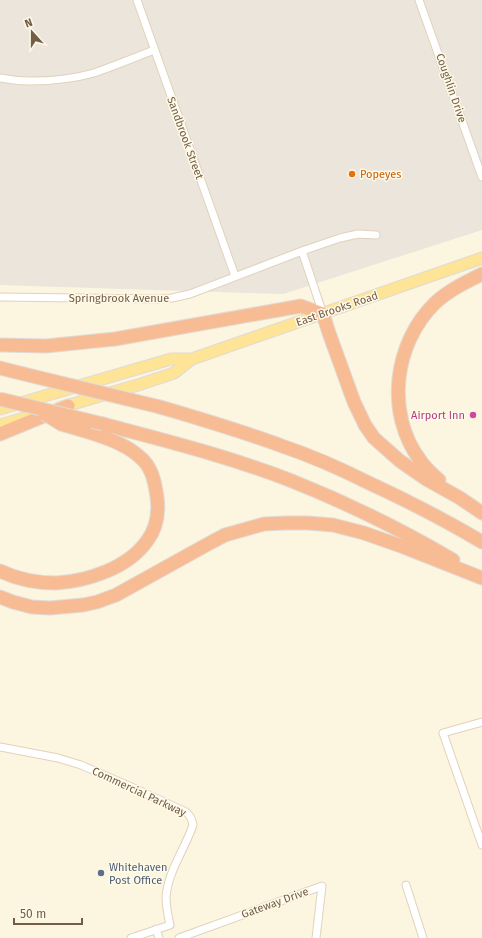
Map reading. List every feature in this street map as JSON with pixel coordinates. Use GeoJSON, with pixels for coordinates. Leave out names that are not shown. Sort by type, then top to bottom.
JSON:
{"type":"FeatureCollection","features":[{"type":"Feature","properties":{"kind":"highway"},"geometry":{"type":"LineString","coordinates":[[460,498],[431,473],[420,460],[410,443],[400,416],[398,385],[401,366],[408,344],[425,315],[435,303],[448,292],[482,274]]}},
{"type":"Feature","properties":{"kind":"highway"},"geometry":{"type":"LineString","coordinates":[[0,345],[46,346],[115,339],[301,306],[324,314],[329,333],[354,402],[365,425],[374,438],[400,461],[426,479],[460,498],[482,513]]}},
{"type":"Feature","properties":{"kind":"highway"},"geometry":{"type":"LineString","coordinates":[[0,368],[160,407],[250,434],[341,470],[440,518],[482,542]]}},
{"type":"Feature","properties":{"kind":"highway"},"geometry":{"type":"LineString","coordinates":[[0,399],[185,445],[292,481],[392,526],[433,548],[482,578]]}},
{"type":"Feature","properties":{"kind":"highway"},"geometry":{"type":"LineString","coordinates":[[0,434],[68,406]]}},
{"type":"Feature","properties":{"kind":"highway"},"geometry":{"type":"LineString","coordinates":[[0,571],[38,582],[55,583],[75,581],[95,576],[114,568],[139,551],[148,540],[154,528],[157,516],[158,503],[153,474],[144,461],[119,442],[61,424],[36,409]]}},
{"type":"Feature","properties":{"kind":"highway"},"geometry":{"type":"LineString","coordinates":[[0,597],[32,607],[50,608],[83,605],[97,602],[116,595],[225,535],[264,524],[286,523],[308,523],[333,526],[364,533],[482,578]]}},
{"type":"Feature","properties":{"kind":"main road","name":"East Brooks Road"},"geometry":{"type":"LineString","coordinates":[[0,409],[171,359],[192,359],[482,258]]}},
{"type":"Feature","properties":{"kind":"main road","name":"East Brooks Road"},"geometry":{"type":"LineString","coordinates":[[0,425],[68,406],[174,373],[192,359]]}},
{"type":"Feature","properties":{"kind":"street","name":"Sandbrook Street"},"geometry":{"type":"LineString","coordinates":[[137,0],[235,276]]}},
{"type":"Feature","properties":{"kind":"street","name":"Coughlin Drive"},"geometry":{"type":"LineString","coordinates":[[420,0],[482,177]]}},
{"type":"Feature","properties":{"kind":"street"},"geometry":{"type":"LineString","coordinates":[[0,78],[24,81],[49,81],[71,78],[93,73],[154,50]]}},
{"type":"Feature","properties":{"kind":"street","name":"Springbrook Avenue"},"geometry":{"type":"LineString","coordinates":[[0,297],[123,299],[172,298],[190,294],[340,238],[358,234],[376,235]]}},
{"type":"Feature","properties":{"kind":"street"},"geometry":{"type":"LineString","coordinates":[[302,251],[324,314]]}},
{"type":"Feature","properties":{"kind":"street"},"geometry":{"type":"LineString","coordinates":[[482,722],[443,733],[482,845]]}},
{"type":"Feature","properties":{"kind":"street","name":"Commercial Parkway"},"geometry":{"type":"LineString","coordinates":[[0,747],[58,758],[81,765],[189,814],[193,825],[173,870],[167,891],[167,907],[170,925],[156,929]]}},
{"type":"Feature","properties":{"kind":"street"},"geometry":{"type":"LineString","coordinates":[[406,885],[423,938]]}},
{"type":"Feature","properties":{"kind":"street","name":"Gateway Drive"},"geometry":{"type":"LineString","coordinates":[[179,938],[322,886],[316,938]]}},
{"type":"Feature","properties":{"kind":"street"},"geometry":{"type":"LineString","coordinates":[[131,938],[156,929],[159,938]]}},
{"type":"Feature","properties":{"kind":"shaded area"},"geometry":{"type":"Polygon","coordinates":[[[0,0],[482,0],[482,230],[283,294],[0,285],[0,0]]]}},
{"type":"Feature","properties":{"kind":"place","name":"Popeyes"},"geometry":{"type":"Point","coordinates":[352,174]}},
{"type":"Feature","properties":{"kind":"place","name":"Airport Inn"},"geometry":{"type":"Point","coordinates":[473,415]}},
{"type":"Feature","properties":{"kind":"place","name":"Whitehaven Post Office"},"geometry":{"type":"Point","coordinates":[101,873]}}]}
